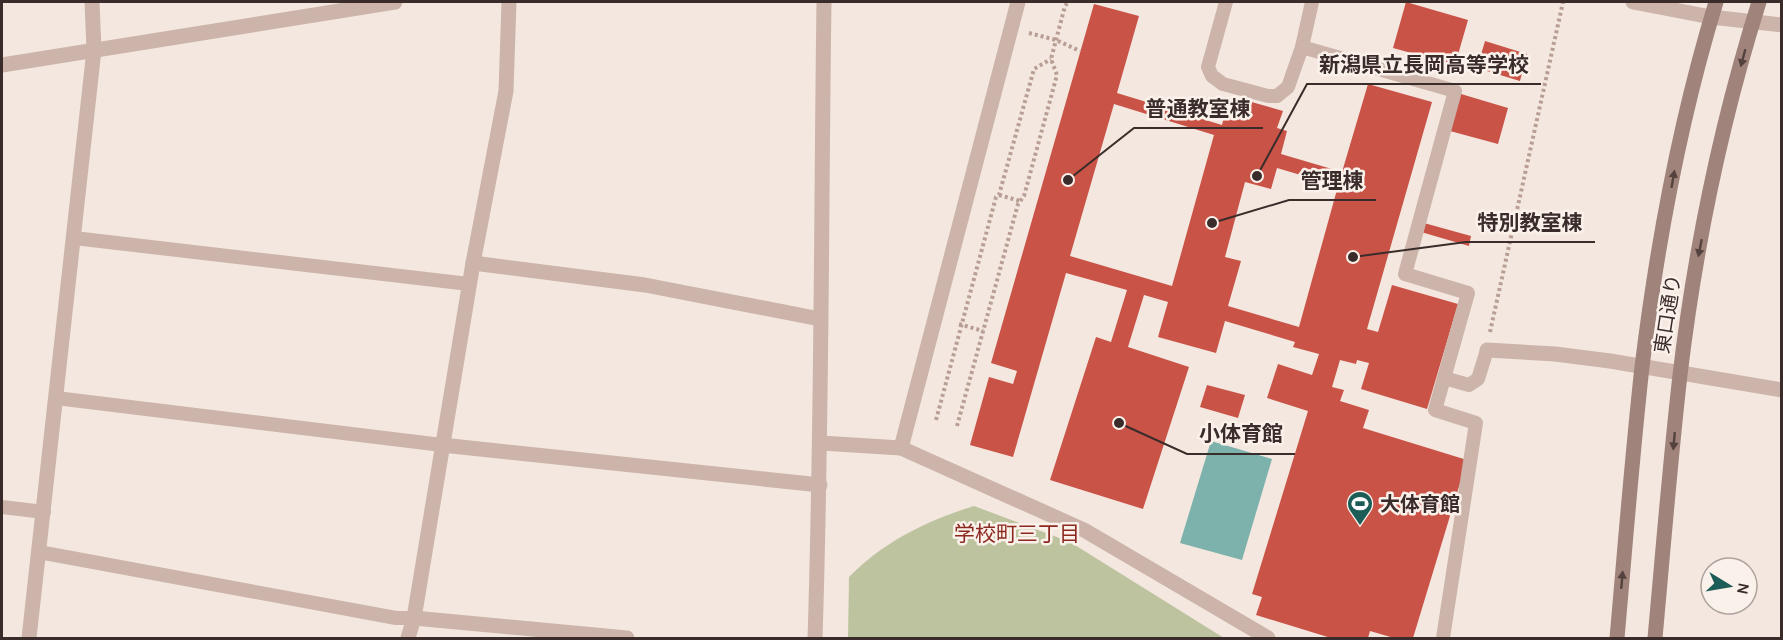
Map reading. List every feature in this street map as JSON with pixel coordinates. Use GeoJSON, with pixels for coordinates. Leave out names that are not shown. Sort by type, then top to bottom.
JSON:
{"type":"FeatureCollection","features":[{"type":"Feature","properties":{"kind":"street"},"geometry":{"type":"LineString","coordinates":[[29,639],[94,50],[92,2]]}},
{"type":"Feature","properties":{"kind":"street"},"geometry":{"type":"LineString","coordinates":[[2,65],[358,4],[395,2]]}},
{"type":"Feature","properties":{"kind":"street"},"geometry":{"type":"LineString","coordinates":[[408,639],[414,618],[473,263],[506,92],[509,2]]}},
{"type":"Feature","properties":{"kind":"street"},"geometry":{"type":"LineString","coordinates":[[816,639],[821,443],[820,319],[824,2]]}},
{"type":"Feature","properties":{"kind":"street"},"geometry":{"type":"LineString","coordinates":[[901,448],[1018,2]]}},
{"type":"Feature","properties":{"kind":"street"},"geometry":{"type":"LineString","coordinates":[[1633,2],[1711,17],[1782,25]]}},
{"type":"Feature","properties":{"kind":"street","name":"東口通り"},"geometry":{"type":"LineString","coordinates":[[1617,639],[1642,366],[1659,251],[1676,159],[1716,2]]}},
{"type":"Feature","properties":{"kind":"street","name":"東口通り"},"geometry":{"type":"LineString","coordinates":[[1655,639],[1680,374],[1698,256],[1716,162],[1759,2]]}},
{"type":"Feature","properties":{"kind":"street"},"geometry":{"type":"LineString","coordinates":[[473,263],[645,285],[820,319]]}},
{"type":"Feature","properties":{"kind":"street"},"geometry":{"type":"LineString","coordinates":[[1486,350],[1555,354],[1782,390]]}},
{"type":"Feature","properties":{"kind":"street"},"geometry":{"type":"LineString","coordinates":[[821,443],[901,448],[1084,530],[1268,639]]}},
{"type":"Feature","properties":{"kind":"street"},"geometry":{"type":"LineString","coordinates":[[442,446],[820,485]]}},
{"type":"Feature","properties":{"kind":"street"},"geometry":{"type":"LineString","coordinates":[[414,618],[573,636],[627,639]]}},
{"type":"Feature","properties":{"kind":"lane"},"geometry":{"type":"LineString","coordinates":[[1226,2],[1208,66],[1212,76],[1223,84],[1267,101],[1288,87],[1302,47],[1312,2]]}},
{"type":"Feature","properties":{"kind":"lane"},"geometry":{"type":"LineString","coordinates":[[1302,47],[1455,91],[1405,274],[1468,293],[1435,410],[1476,423],[1443,639]]}},
{"type":"Feature","properties":{"kind":"lane"},"geometry":{"type":"LineString","coordinates":[[74,238],[470,284]]}},
{"type":"Feature","properties":{"kind":"lane"},"geometry":{"type":"LineString","coordinates":[[1444,378],[1469,385],[1478,379],[1486,350]]}},
{"type":"Feature","properties":{"kind":"lane"},"geometry":{"type":"LineString","coordinates":[[56,398],[442,446]]}},
{"type":"Feature","properties":{"kind":"lane"},"geometry":{"type":"LineString","coordinates":[[2,507],[44,512]]}},
{"type":"Feature","properties":{"kind":"lane"},"geometry":{"type":"LineString","coordinates":[[39,552],[396,618],[414,618]]}},
{"type":"Feature","properties":{"kind":"path"},"geometry":{"type":"LineString","coordinates":[[957,426],[1057,75],[1051,59],[1068,2]]}},
{"type":"Feature","properties":{"kind":"path"},"geometry":{"type":"LineString","coordinates":[[1486,350],[1563,2]]}},
{"type":"Feature","properties":{"kind":"path"},"geometry":{"type":"LineString","coordinates":[[1020,31],[1056,40],[1080,51]]}},
{"type":"Feature","properties":{"kind":"path"},"geometry":{"type":"LineString","coordinates":[[936,420],[996,197],[999,195],[1034,69],[1051,59]]}},
{"type":"Feature","properties":{"kind":"path"},"geometry":{"type":"LineString","coordinates":[[999,195],[1020,201]]}},
{"type":"Feature","properties":{"kind":"path"},"geometry":{"type":"LineString","coordinates":[[952,322],[983,331]]}},
{"type":"Feature","properties":{"kind":"green space"},"geometry":{"type":"Polygon","coordinates":[[[974,506],[1070,542],[1224,638],[848,638],[849,577],[862,564],[891,543],[923,525],[974,506]]]}},
{"type":"Feature","properties":{"kind":"water"},"geometry":{"type":"Polygon","coordinates":[[[1211,441],[1272,459],[1242,560],[1180,543],[1211,441]]]}},
{"type":"Feature","properties":{"kind":"building"},"geometry":{"type":"Polygon","coordinates":[[[1406,2],[1468,20],[1455,65],[1393,48],[1406,2]]]}},
{"type":"Feature","properties":{"kind":"building"},"geometry":{"type":"Polygon","coordinates":[[[1094,4],[1139,16],[1117,93],[1222,125],[1225,113],[1243,118],[1248,101],[1283,111],[1277,128],[1287,131],[1281,154],[1342,172],[1368,84],[1432,102],[1367,329],[1378,332],[1392,285],[1458,304],[1427,409],[1361,389],[1369,363],[1357,360],[1356,364],[1340,360],[1332,387],[1344,390],[1340,401],[1369,410],[1363,428],[1467,460],[1413,638],[1394,638],[1370,631],[1368,638],[1331,638],[1256,615],[1262,597],[1252,594],[1308,411],[1267,398],[1278,364],[1312,375],[1319,354],[1293,347],[1295,342],[1225,321],[1216,353],[1158,337],[1168,302],[1144,295],[1128,347],[1189,367],[1143,509],[1050,480],[1096,337],[1111,342],[1127,290],[1066,273],[1013,457],[970,445],[989,377],[1013,384],[1017,371],[991,363],[1094,4]],[[1114,104],[1070,256],[1172,286],[1214,135],[1114,104]],[[1277,168],[1271,189],[1245,182],[1225,257],[1241,261],[1228,306],[1299,327],[1338,186],[1277,168]]]}},
{"type":"Feature","properties":{"kind":"building"},"geometry":{"type":"Polygon","coordinates":[[[1485,41],[1527,54],[1520,81],[1477,68],[1485,41]]]}},
{"type":"Feature","properties":{"kind":"building"},"geometry":{"type":"Polygon","coordinates":[[[1461,94],[1508,108],[1498,144],[1450,131],[1461,94]]]}},
{"type":"Feature","properties":{"kind":"building"},"geometry":{"type":"Polygon","coordinates":[[[1424,223],[1471,236],[1469,246],[1421,232],[1424,223]]]}},
{"type":"Feature","properties":{"kind":"building"},"geometry":{"type":"Polygon","coordinates":[[[1207,385],[1245,395],[1238,418],[1200,407],[1207,385]]]}},
{"type":"Feature","properties":{"kind":"place","name":"新潟県立長岡高等学校"},"geometry":{"type":"Point","coordinates":[1257,176]}},
{"type":"Feature","properties":{"kind":"place","name":"普通教室棟"},"geometry":{"type":"Point","coordinates":[1068,180]}},
{"type":"Feature","properties":{"kind":"place","name":"管理棟"},"geometry":{"type":"Point","coordinates":[1212,223]}},
{"type":"Feature","properties":{"kind":"place","name":"特別教室棟"},"geometry":{"type":"Point","coordinates":[1353,257]}},
{"type":"Feature","properties":{"kind":"place","name":"小体育館"},"geometry":{"type":"Point","coordinates":[1119,423]}},
{"type":"Feature","properties":{"kind":"place","name":"大体育館"},"geometry":{"type":"Point","coordinates":[1360,527]}},
{"type":"Feature","properties":{"kind":"district","name":"学校町三丁目"},"geometry":{"type":"Point","coordinates":[1017,534]}}]}
